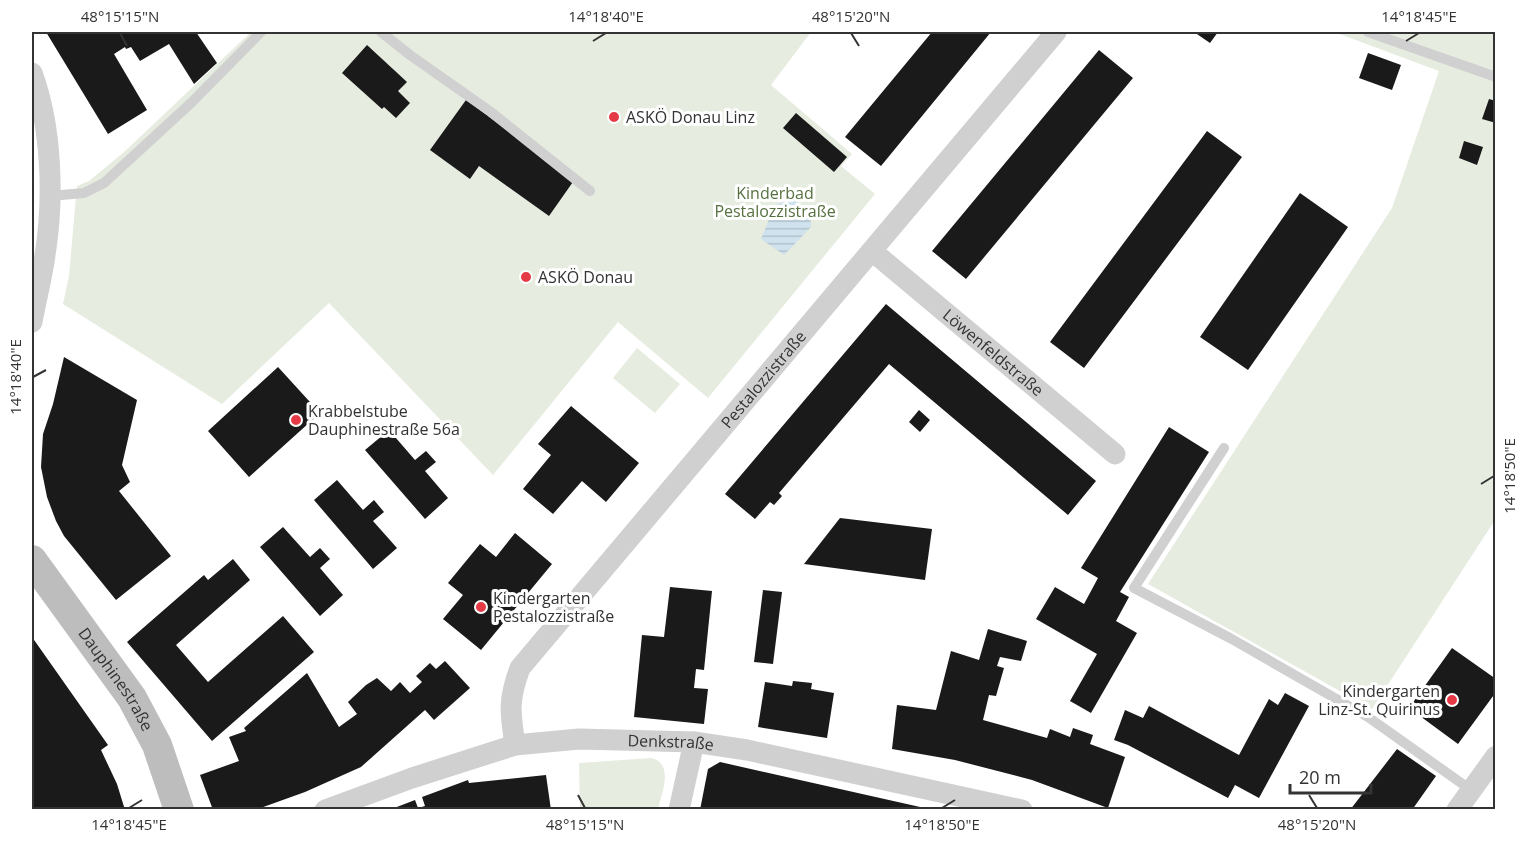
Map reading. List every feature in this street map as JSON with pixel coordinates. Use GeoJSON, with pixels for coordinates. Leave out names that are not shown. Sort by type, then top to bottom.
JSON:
{"type":"FeatureCollection","features":[{"type":"Feature","properties":{"kind":"main road","name":"Dauphinestraße"},"geometry":{"type":"LineString","coordinates":[[32,560],[132,698],[157,744],[179,810]]}},
{"type":"Feature","properties":{"kind":"street","name":"Pestalozzistraße"},"geometry":{"type":"LineString","coordinates":[[515,745],[510,715],[512,690],[520,668],[1056,32]]}},
{"type":"Feature","properties":{"kind":"street"},"geometry":{"type":"LineString","coordinates":[[32,74],[44,125],[50,196],[38,254],[32,322]]}},
{"type":"Feature","properties":{"kind":"street","name":"Löwenfeldstraße"},"geometry":{"type":"LineString","coordinates":[[872,251],[1115,454]]}},
{"type":"Feature","properties":{"kind":"street","name":"Denkstraße"},"geometry":{"type":"LineString","coordinates":[[325,810],[412,777],[515,745],[579,739],[694,742],[776,754],[1022,810]]}},
{"type":"Feature","properties":{"kind":"street"},"geometry":{"type":"LineString","coordinates":[[679,810],[694,742]]}},
{"type":"Feature","properties":{"kind":"street"},"geometry":{"type":"LineString","coordinates":[[1457,810],[1496,756]]}},
{"type":"Feature","properties":{"kind":"lane"},"geometry":{"type":"LineString","coordinates":[[50,196],[84,193],[104,183],[191,103],[261,32]]}},
{"type":"Feature","properties":{"kind":"lane"},"geometry":{"type":"LineString","coordinates":[[381,32],[491,112],[590,191]]}},
{"type":"Feature","properties":{"kind":"lane"},"geometry":{"type":"LineString","coordinates":[[1368,32],[1496,77]]}},
{"type":"Feature","properties":{"kind":"lane"},"geometry":{"type":"LineString","coordinates":[[1224,448],[1134,588],[1230,638],[1368,717],[1471,790]]}},
{"type":"Feature","properties":{"kind":"green space","name":"ASKÖ Donau"},"geometry":{"type":"Polygon","coordinates":[[[251,32],[811,32],[771,85],[852,154],[841,166],[875,194],[708,398],[618,322],[493,475],[329,303],[222,404],[63,304],[69,276],[77,186],[89,181],[123,153],[251,32]]]}},
{"type":"Feature","properties":{"kind":"green space"},"geometry":{"type":"Polygon","coordinates":[[[1334,32],[1495,32],[1495,520],[1372,709],[1148,584],[1392,208],[1439,71],[1334,32]]]}},
{"type":"Feature","properties":{"kind":"green space"},"geometry":{"type":"Polygon","coordinates":[[[637,348],[680,384],[655,413],[613,378],[637,348]]]}},
{"type":"Feature","properties":{"kind":"green space"},"geometry":{"type":"Polygon","coordinates":[[[652,758],[659,762],[665,773],[658,809],[580,809],[579,763],[652,758]]]}},
{"type":"Feature","properties":{"kind":"water"},"geometry":{"type":"Polygon","coordinates":[[[792,199],[810,211],[811,227],[784,255],[761,239],[775,205],[792,199]]]}},
{"type":"Feature","properties":{"kind":"building"},"geometry":{"type":"Polygon","coordinates":[[[46,32],[196,32],[217,63],[194,84],[169,44],[140,61],[131,47],[126,49],[125,47],[114,54],[147,110],[108,134],[46,32]]]}},
{"type":"Feature","properties":{"kind":"building"},"geometry":{"type":"Polygon","coordinates":[[[932,32],[991,32],[881,166],[845,137],[932,32]]]}},
{"type":"Feature","properties":{"kind":"building"},"geometry":{"type":"Polygon","coordinates":[[[1194,32],[1218,32],[1210,43],[1194,32]]]}},
{"type":"Feature","properties":{"kind":"building"},"geometry":{"type":"Polygon","coordinates":[[[367,45],[407,82],[398,91],[410,103],[396,118],[384,107],[382,109],[342,73],[367,45]]]}},
{"type":"Feature","properties":{"kind":"building"},"geometry":{"type":"Polygon","coordinates":[[[1099,50],[1133,78],[966,279],[932,251],[1099,50]]]}},
{"type":"Feature","properties":{"kind":"building"},"geometry":{"type":"Polygon","coordinates":[[[1368,53],[1401,65],[1392,90],[1359,78],[1368,53]]]}},
{"type":"Feature","properties":{"kind":"building"},"geometry":{"type":"Polygon","coordinates":[[[1489,99],[1496,101],[1496,123],[1482,119],[1489,99]]]}},
{"type":"Feature","properties":{"kind":"building"},"geometry":{"type":"Polygon","coordinates":[[[466,100],[575,179],[549,216],[479,166],[470,179],[430,150],[466,100]]]}},
{"type":"Feature","properties":{"kind":"building"},"geometry":{"type":"Polygon","coordinates":[[[796,113],[847,157],[834,172],[783,128],[796,113]]]}},
{"type":"Feature","properties":{"kind":"building"},"geometry":{"type":"Polygon","coordinates":[[[1207,131],[1242,157],[1084,368],[1050,342],[1207,131]]]}},
{"type":"Feature","properties":{"kind":"building"},"geometry":{"type":"Polygon","coordinates":[[[1464,141],[1483,147],[1477,165],[1459,158],[1464,141]]]}},
{"type":"Feature","properties":{"kind":"building"},"geometry":{"type":"Polygon","coordinates":[[[1300,193],[1348,227],[1248,370],[1200,337],[1300,193]]]}},
{"type":"Feature","properties":{"kind":"building"},"geometry":{"type":"Polygon","coordinates":[[[886,304],[1096,481],[1068,515],[889,364],[779,493],[782,496],[774,505],[770,502],[755,519],[725,494],[886,304]]]}},
{"type":"Feature","properties":{"kind":"building"},"geometry":{"type":"Polygon","coordinates":[[[64,357],[137,400],[122,465],[130,482],[119,491],[171,556],[116,600],[64,536],[47,497],[41,467],[43,434],[64,357]]]}},
{"type":"Feature","properties":{"kind":"building"},"geometry":{"type":"Polygon","coordinates":[[[278,367],[320,413],[249,477],[208,431],[278,367]]]}},
{"type":"Feature","properties":{"kind":"building"},"geometry":{"type":"Polygon","coordinates":[[[571,406],[639,463],[606,502],[582,481],[553,514],[523,489],[551,455],[538,444],[571,406]]]}},
{"type":"Feature","properties":{"kind":"building"},"geometry":{"type":"Polygon","coordinates":[[[919,410],[930,420],[920,432],[909,422],[919,410]]]}},
{"type":"Feature","properties":{"kind":"building"},"geometry":{"type":"Polygon","coordinates":[[[1169,427],[1209,452],[1120,592],[1129,597],[1116,621],[1137,633],[1091,713],[1070,701],[1097,654],[1036,619],[1055,587],[1084,604],[1098,578],[1081,568],[1169,427]]]}},
{"type":"Feature","properties":{"kind":"building"},"geometry":{"type":"Polygon","coordinates":[[[389,430],[415,460],[426,451],[436,462],[425,471],[448,498],[425,519],[365,450],[389,430]]]}},
{"type":"Feature","properties":{"kind":"building"},"geometry":{"type":"Polygon","coordinates":[[[337,480],[363,510],[374,500],[384,512],[373,521],[397,548],[373,569],[314,500],[337,480]]]}},
{"type":"Feature","properties":{"kind":"building"},"geometry":{"type":"Polygon","coordinates":[[[840,518],[932,529],[925,580],[804,564],[840,518]]]}},
{"type":"Feature","properties":{"kind":"building"},"geometry":{"type":"Polygon","coordinates":[[[283,527],[310,557],[320,548],[330,559],[320,568],[343,595],[320,616],[260,547],[283,527]]]}},
{"type":"Feature","properties":{"kind":"building"},"geometry":{"type":"Polygon","coordinates":[[[515,533],[552,564],[481,650],[443,619],[463,595],[448,583],[480,544],[496,557],[515,533]]]}},
{"type":"Feature","properties":{"kind":"building"},"geometry":{"type":"Polygon","coordinates":[[[233,559],[250,580],[176,645],[208,682],[283,616],[314,652],[212,741],[127,642],[204,575],[208,580],[233,559]]]}},
{"type":"Feature","properties":{"kind":"building"},"geometry":{"type":"Polygon","coordinates":[[[670,587],[712,591],[704,670],[696,669],[694,688],[708,689],[704,724],[634,717],[642,635],[664,637],[670,587]]]}},
{"type":"Feature","properties":{"kind":"building"},"geometry":{"type":"Polygon","coordinates":[[[763,590],[782,592],[773,664],[754,662],[763,590]]]}},
{"type":"Feature","properties":{"kind":"building"},"geometry":{"type":"Polygon","coordinates":[[[988,629],[1027,641],[1021,661],[1000,657],[997,666],[1004,668],[996,696],[989,695],[983,720],[1047,738],[1050,729],[1070,737],[1073,728],[1093,735],[1090,744],[1125,757],[1108,808],[1032,780],[955,760],[892,749],[897,705],[936,710],[951,651],[979,660],[988,629]]]}},
{"type":"Feature","properties":{"kind":"building"},"geometry":{"type":"Polygon","coordinates":[[[32,637],[108,745],[101,750],[117,784],[125,810],[32,810],[32,637]]]}},
{"type":"Feature","properties":{"kind":"building","name":"Kindergarten Linz-St. Quirinus"},"geometry":{"type":"Polygon","coordinates":[[[1452,648],[1496,679],[1496,692],[1458,744],[1409,708],[1452,648]]]}},
{"type":"Feature","properties":{"kind":"building"},"geometry":{"type":"Polygon","coordinates":[[[445,661],[470,688],[434,720],[425,710],[361,767],[305,792],[255,810],[213,810],[200,775],[239,761],[229,737],[246,731],[244,728],[307,673],[339,727],[357,714],[348,702],[377,678],[391,691],[400,682],[410,693],[422,682],[416,676],[430,663],[436,669],[445,661]]]}},
{"type":"Feature","properties":{"kind":"building"},"geometry":{"type":"Polygon","coordinates":[[[793,681],[812,683],[811,689],[834,693],[827,738],[758,727],[765,682],[792,686],[793,681]]]}},
{"type":"Feature","properties":{"kind":"building"},"geometry":{"type":"Polygon","coordinates":[[[1285,693],[1309,706],[1259,798],[1235,785],[1228,798],[1128,745],[1114,740],[1125,710],[1143,718],[1149,706],[1239,755],[1269,699],[1278,705],[1285,693]]]}},
{"type":"Feature","properties":{"kind":"building"},"geometry":{"type":"Polygon","coordinates":[[[1397,749],[1436,776],[1412,810],[1350,810],[1397,749]]]}},
{"type":"Feature","properties":{"kind":"building"},"geometry":{"type":"Polygon","coordinates":[[[720,762],[929,810],[700,810],[708,769],[720,762]]]}},
{"type":"Feature","properties":{"kind":"building"},"geometry":{"type":"Polygon","coordinates":[[[546,775],[551,810],[389,810],[415,800],[418,808],[425,806],[422,797],[468,780],[469,783],[546,775]]]}},
{"type":"Feature","properties":{"kind":"place","name":"ASKÖ Donau Linz"},"geometry":{"type":"Point","coordinates":[614,117]}},
{"type":"Feature","properties":{"kind":"place","name":"ASKÖ Donau"},"geometry":{"type":"Point","coordinates":[526,277]}},
{"type":"Feature","properties":{"kind":"place","name":"Krabbelstube Dauphinestraße 56a"},"geometry":{"type":"Point","coordinates":[296,420]}},
{"type":"Feature","properties":{"kind":"place","name":"Kindergarten Pestalozzistraße"},"geometry":{"type":"Point","coordinates":[481,607]}},
{"type":"Feature","properties":{"kind":"place","name":"Kindergarten Linz-St. Quirinus"},"geometry":{"type":"Point","coordinates":[1452,700]}},
{"type":"Feature","properties":{"kind":"park label","name":"Kinderbad Pestalozzistraße"},"geometry":{"type":"Point","coordinates":[775,202]}}]}
